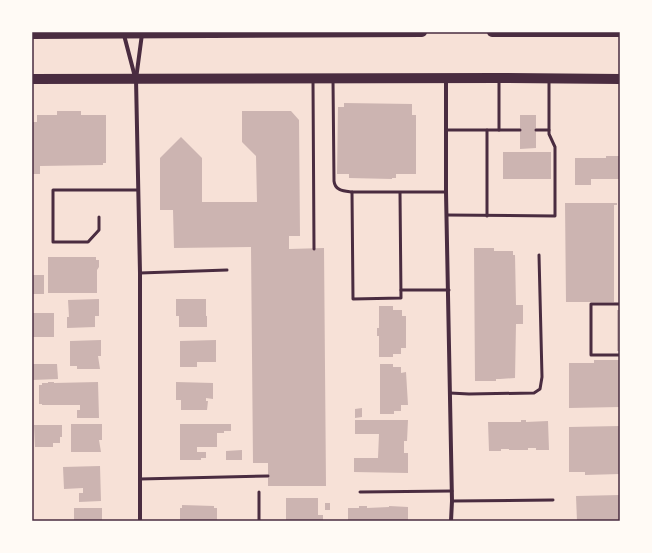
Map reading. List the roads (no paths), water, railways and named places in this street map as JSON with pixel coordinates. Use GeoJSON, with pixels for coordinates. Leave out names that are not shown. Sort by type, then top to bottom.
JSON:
{"type":"FeatureCollection","features":[{"type":"Feature","properties":{"kind":"main road"},"geometry":{"type":"LineString","coordinates":[[32,34],[422,32]]}},
{"type":"Feature","properties":{"kind":"main road"},"geometry":{"type":"LineString","coordinates":[[492,32],[620,32]]}},
{"type":"Feature","properties":{"kind":"main road"},"geometry":{"type":"LineString","coordinates":[[32,79],[620,79]]}},
{"type":"Feature","properties":{"kind":"street"},"geometry":{"type":"LineString","coordinates":[[124,33],[136,79]]}},
{"type":"Feature","properties":{"kind":"street"},"geometry":{"type":"LineString","coordinates":[[140,521],[140,273],[136,79],[142,33]]}},
{"type":"Feature","properties":{"kind":"street"},"geometry":{"type":"LineString","coordinates":[[446,78],[446,192],[452,491],[451,521]]}},
{"type":"Feature","properties":{"kind":"lane"},"geometry":{"type":"LineString","coordinates":[[313,78],[314,249]]}},
{"type":"Feature","properties":{"kind":"lane"},"geometry":{"type":"LineString","coordinates":[[333,78],[334,186],[339,190],[352,192],[446,192]]}},
{"type":"Feature","properties":{"kind":"lane"},"geometry":{"type":"LineString","coordinates":[[498,78],[498,130]]}},
{"type":"Feature","properties":{"kind":"lane"},"geometry":{"type":"LineString","coordinates":[[447,216],[555,216],[555,147],[549,134],[549,78]]}},
{"type":"Feature","properties":{"kind":"lane"},"geometry":{"type":"LineString","coordinates":[[447,130],[520,130]]}},
{"type":"Feature","properties":{"kind":"lane"},"geometry":{"type":"LineString","coordinates":[[487,130],[487,216]]}},
{"type":"Feature","properties":{"kind":"lane"},"geometry":{"type":"LineString","coordinates":[[536,130],[549,130]]}},
{"type":"Feature","properties":{"kind":"lane"},"geometry":{"type":"LineString","coordinates":[[99,217],[98,230],[88,242],[53,242],[53,190],[138,190]]}},
{"type":"Feature","properties":{"kind":"lane"},"geometry":{"type":"LineString","coordinates":[[352,192],[353,299],[401,298],[400,192]]}},
{"type":"Feature","properties":{"kind":"lane"},"geometry":{"type":"LineString","coordinates":[[450,393],[534,393],[540,389],[542,378],[539,255]]}},
{"type":"Feature","properties":{"kind":"lane"},"geometry":{"type":"LineString","coordinates":[[140,273],[227,270]]}},
{"type":"Feature","properties":{"kind":"lane"},"geometry":{"type":"LineString","coordinates":[[401,290],[449,290]]}},
{"type":"Feature","properties":{"kind":"lane"},"geometry":{"type":"LineString","coordinates":[[620,304],[591,304],[591,355],[620,355]]}},
{"type":"Feature","properties":{"kind":"lane"},"geometry":{"type":"LineString","coordinates":[[140,479],[268,476]]}},
{"type":"Feature","properties":{"kind":"lane"},"geometry":{"type":"LineString","coordinates":[[360,492],[452,491]]}},
{"type":"Feature","properties":{"kind":"lane"},"geometry":{"type":"LineString","coordinates":[[259,492],[260,521]]}},
{"type":"Feature","properties":{"kind":"lane"},"geometry":{"type":"LineString","coordinates":[[452,501],[553,500]]}}]}
